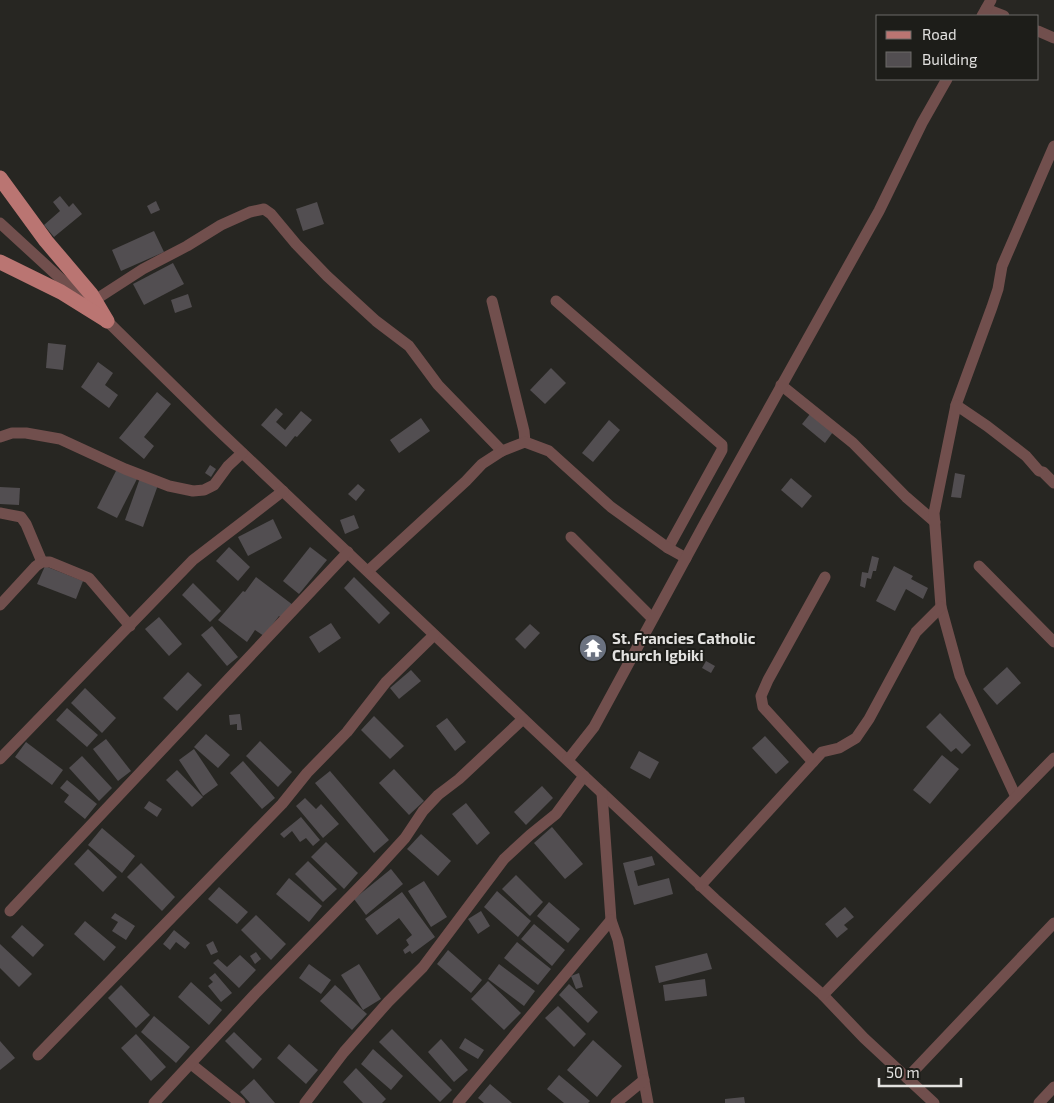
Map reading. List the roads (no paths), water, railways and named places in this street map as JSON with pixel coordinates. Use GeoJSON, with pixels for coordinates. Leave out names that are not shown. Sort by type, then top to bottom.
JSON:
{"type":"FeatureCollection","features":[{"type":"Feature","properties":{"kind":"main road"},"geometry":{"type":"LineString","coordinates":[[0,178],[46,241],[95,300],[107,321]]}},
{"type":"Feature","properties":{"kind":"main road"},"geometry":{"type":"LineString","coordinates":[[0,262],[61,292],[107,321]]}},
{"type":"Feature","properties":{"kind":"street"},"geometry":{"type":"LineString","coordinates":[[987,8],[1002,15]]}},
{"type":"Feature","properties":{"kind":"street"},"geometry":{"type":"LineString","coordinates":[[1039,31],[1054,38]]}},
{"type":"Feature","properties":{"kind":"street"},"geometry":{"type":"LineString","coordinates":[[568,760],[594,727],[781,384],[879,211],[922,123],[946,80]]}},
{"type":"Feature","properties":{"kind":"street"},"geometry":{"type":"LineString","coordinates":[[1016,797],[960,676],[942,607],[934,513],[956,405],[992,307],[1002,266],[1054,146]]}},
{"type":"Feature","properties":{"kind":"street"},"geometry":{"type":"LineString","coordinates":[[95,300],[143,269],[187,246],[221,225],[250,212],[264,209],[271,214],[296,244],[327,276],[376,321],[409,346],[438,385],[502,451]]}},
{"type":"Feature","properties":{"kind":"street"},"geometry":{"type":"LineString","coordinates":[[0,223],[107,321],[434,635],[700,886],[823,996],[864,1038],[934,1103]]}},
{"type":"Feature","properties":{"kind":"street"},"geometry":{"type":"LineString","coordinates":[[492,301],[524,431],[525,442]]}},
{"type":"Feature","properties":{"kind":"street"},"geometry":{"type":"LineString","coordinates":[[556,301],[722,445],[722,450],[668,548]]}},
{"type":"Feature","properties":{"kind":"street"},"geometry":{"type":"LineString","coordinates":[[781,384],[853,443],[906,497],[935,522]]}},
{"type":"Feature","properties":{"kind":"street"},"geometry":{"type":"LineString","coordinates":[[956,405],[1026,456],[1039,471],[1043,472],[1054,483]]}},
{"type":"Feature","properties":{"kind":"street"},"geometry":{"type":"LineString","coordinates":[[0,437],[12,433],[26,433],[60,440],[169,486],[193,491],[204,490],[214,485],[228,466],[242,452]]}},
{"type":"Feature","properties":{"kind":"street"},"geometry":{"type":"LineString","coordinates":[[368,571],[460,487],[482,464],[502,451],[525,442],[548,451],[610,507],[668,548],[686,558]]}},
{"type":"Feature","properties":{"kind":"street"},"geometry":{"type":"LineString","coordinates":[[0,759],[193,560],[283,491]]}},
{"type":"Feature","properties":{"kind":"street"},"geometry":{"type":"LineString","coordinates":[[0,512],[21,517],[42,562]]}},
{"type":"Feature","properties":{"kind":"street"},"geometry":{"type":"LineString","coordinates":[[571,537],[652,618]]}},
{"type":"Feature","properties":{"kind":"street"},"geometry":{"type":"LineString","coordinates":[[10,911],[348,552]]}},
{"type":"Feature","properties":{"kind":"street"},"geometry":{"type":"LineString","coordinates":[[0,605],[36,566],[42,562],[50,562],[89,578],[130,626]]}},
{"type":"Feature","properties":{"kind":"street"},"geometry":{"type":"LineString","coordinates":[[978,566],[1054,642]]}},
{"type":"Feature","properties":{"kind":"street"},"geometry":{"type":"LineString","coordinates":[[813,762],[763,706],[761,696],[825,577]]}},
{"type":"Feature","properties":{"kind":"street"},"geometry":{"type":"LineString","coordinates":[[700,886],[822,752],[839,748],[856,738],[916,632],[942,607]]}},
{"type":"Feature","properties":{"kind":"street"},"geometry":{"type":"LineString","coordinates":[[38,1055],[282,804],[306,773],[347,732],[386,682],[434,635]]}},
{"type":"Feature","properties":{"kind":"street"},"geometry":{"type":"LineString","coordinates":[[154,1103],[255,994],[372,874],[405,838],[423,811],[438,795],[459,779],[523,719]]}},
{"type":"Feature","properties":{"kind":"street"},"geometry":{"type":"LineString","coordinates":[[823,996],[1054,758]]}},
{"type":"Feature","properties":{"kind":"street"},"geometry":{"type":"LineString","coordinates":[[305,1103],[344,1052],[388,1002],[423,967],[504,859],[556,814],[584,776]]}},
{"type":"Feature","properties":{"kind":"street"},"geometry":{"type":"LineString","coordinates":[[602,793],[611,920],[618,940],[648,1103]]}},
{"type":"Feature","properties":{"kind":"street"},"geometry":{"type":"LineString","coordinates":[[458,1103],[611,920]]}},
{"type":"Feature","properties":{"kind":"street"},"geometry":{"type":"LineString","coordinates":[[907,1078],[1054,923]]}},
{"type":"Feature","properties":{"kind":"street"},"geometry":{"type":"LineString","coordinates":[[190,1064],[240,1103]]}},
{"type":"Feature","properties":{"kind":"street"},"geometry":{"type":"LineString","coordinates":[[616,1103],[644,1080]]}},
{"type":"Feature","properties":{"kind":"street"},"geometry":{"type":"LineString","coordinates":[[1039,1103],[1054,1087]]}},
{"type":"Feature","properties":{"kind":"place","name":"St. Francies Catholic Church Igbiki"},"geometry":{"type":"Point","coordinates":[593,648]}}]}
